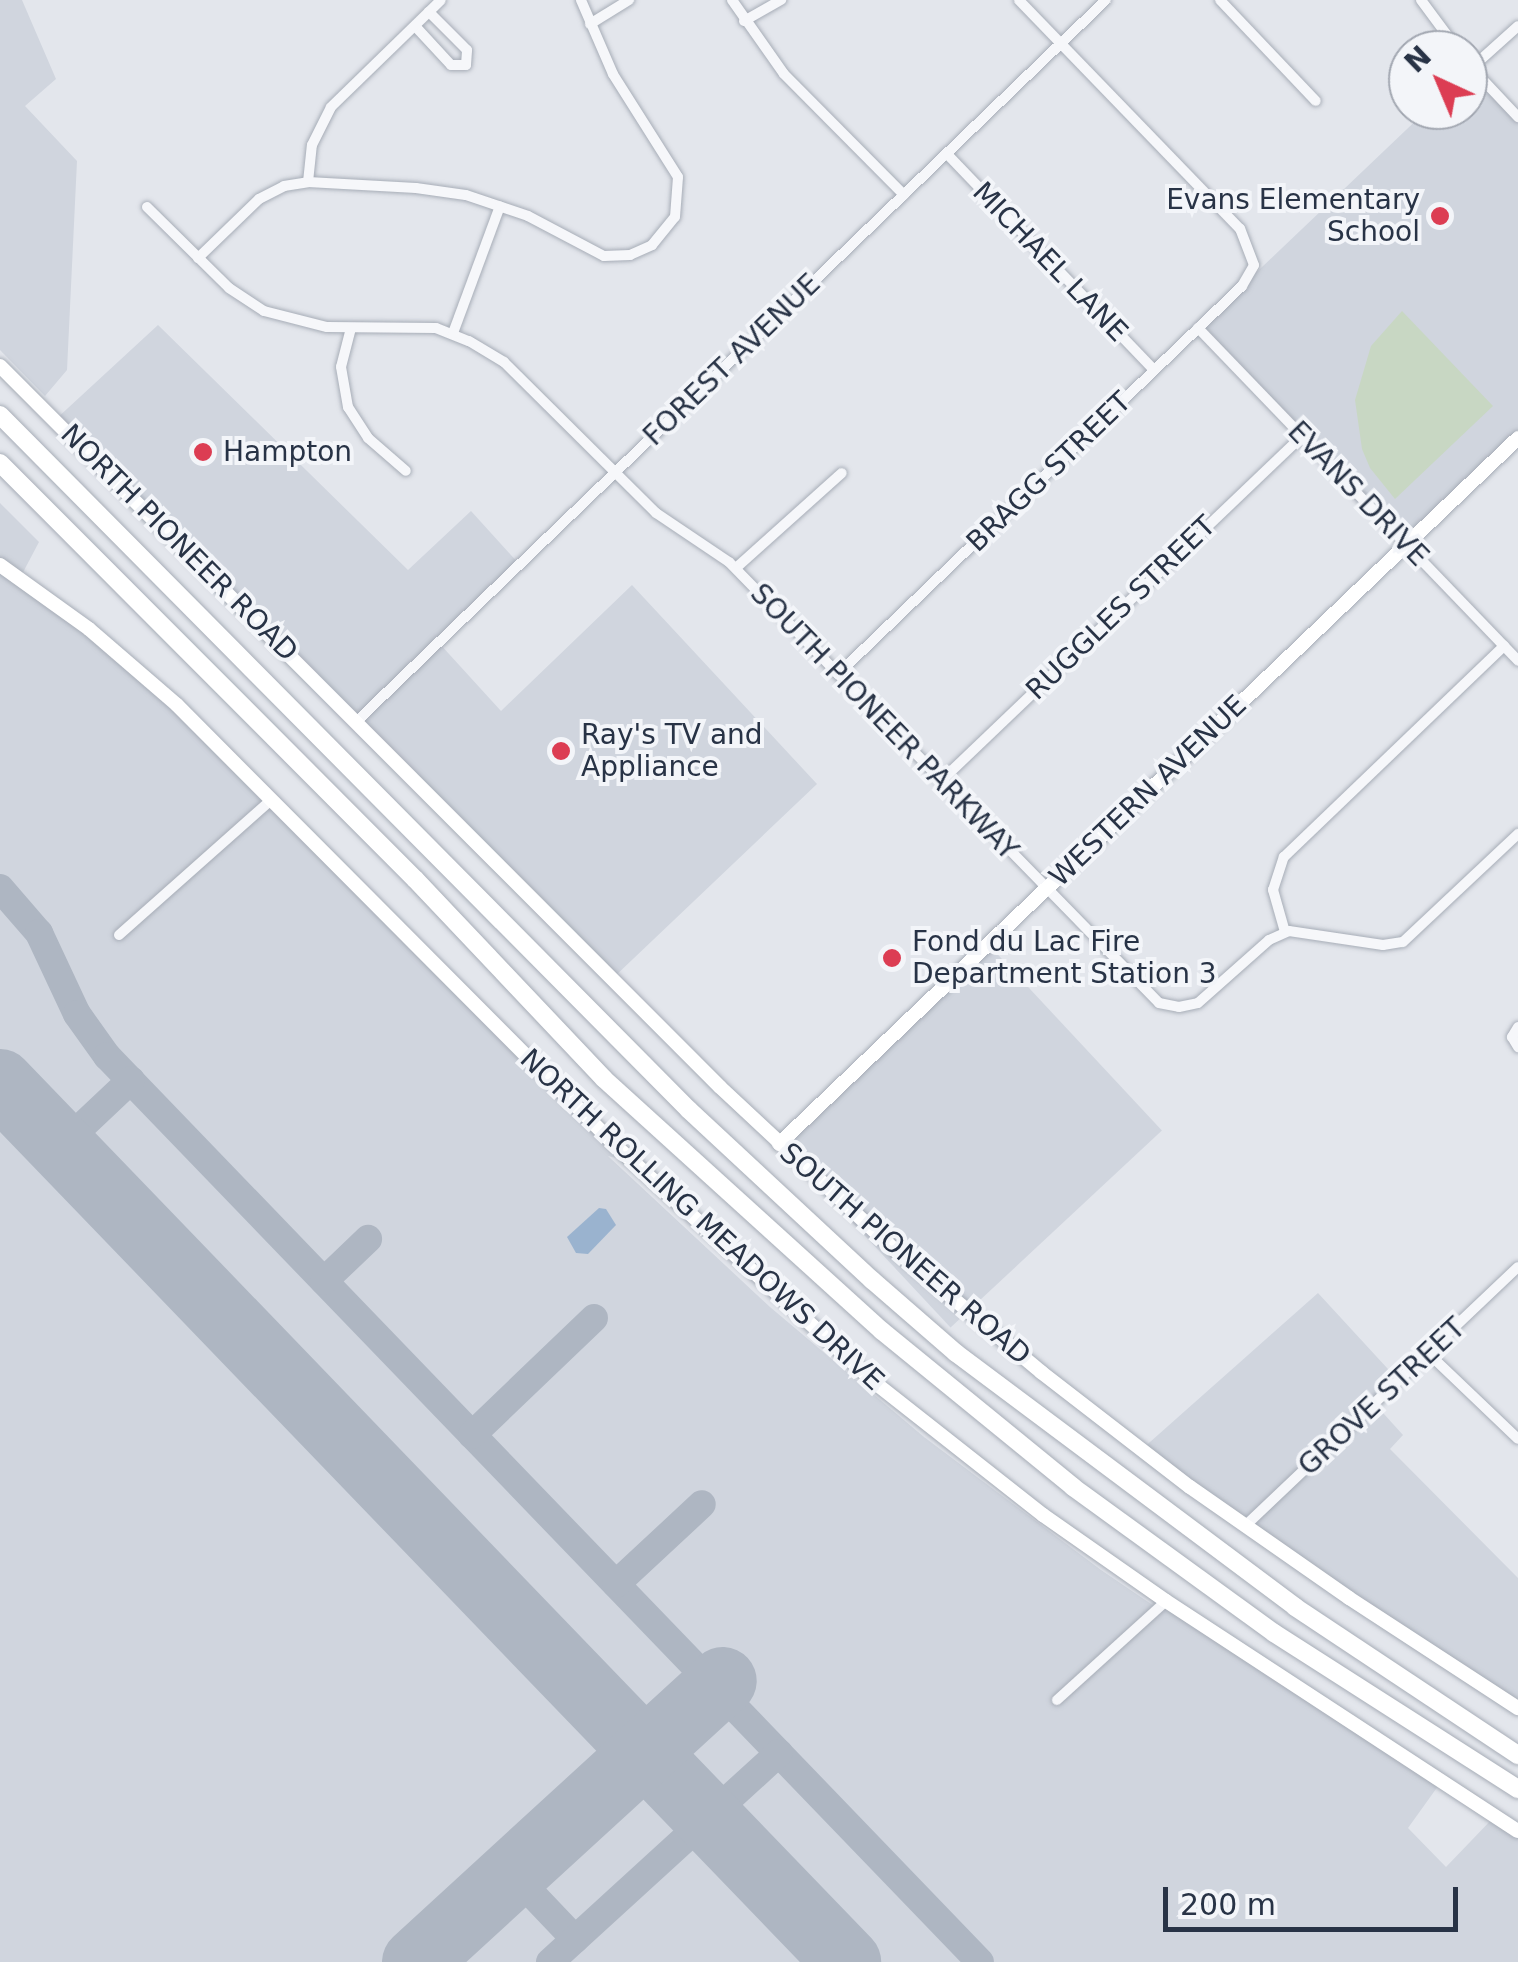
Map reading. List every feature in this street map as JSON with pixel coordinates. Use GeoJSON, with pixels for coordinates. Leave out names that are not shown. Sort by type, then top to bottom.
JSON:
{"type":"FeatureCollection","features":[{"type":"Feature","properties":{"kind":"highway"},"geometry":{"type":"LineString","coordinates":[[0,415],[689,1110],[872,1280],[956,1353],[1295,1606],[1518,1755]]}},
{"type":"Feature","properties":{"kind":"highway"},"geometry":{"type":"LineString","coordinates":[[0,463],[415,879],[604,1078],[854,1307],[1073,1487],[1274,1633],[1518,1789]]}},
{"type":"Feature","properties":{"kind":"main road","name":"NORTH PIONEER ROAD"},"geometry":{"type":"LineString","coordinates":[[0,366],[358,720]]}},
{"type":"Feature","properties":{"kind":"main road","name":"WESTERN AVENUE"},"geometry":{"type":"LineString","coordinates":[[779,1144],[1518,438]]}},
{"type":"Feature","properties":{"kind":"main road","name":"NORTH ROLLING MEADOWS DRIVE"},"geometry":{"type":"LineString","coordinates":[[0,566],[130,663],[607,1137],[772,1294],[954,1447],[1166,1601],[1518,1831]]}},
{"type":"Feature","properties":{"kind":"main road","name":"SOUTH PIONEER ROAD"},"geometry":{"type":"LineString","coordinates":[[358,720],[779,1144],[1004,1342],[1245,1526],[1518,1708]]}},
{"type":"Feature","properties":{"kind":"street"},"geometry":{"type":"LineString","coordinates":[[308,182],[311,148],[325,117],[442,0]]}},
{"type":"Feature","properties":{"kind":"street"},"geometry":{"type":"LineString","coordinates":[[198,258],[259,200],[284,186],[308,182],[428,188],[500,206],[588,250],[610,256],[646,249],[672,223],[679,200],[676,171],[621,88],[580,0]]}},
{"type":"Feature","properties":{"kind":"street"},"geometry":{"type":"LineString","coordinates":[[590,24],[629,0]]}},
{"type":"Feature","properties":{"kind":"street"},"geometry":{"type":"LineString","coordinates":[[732,0],[784,74],[904,194]]}},
{"type":"Feature","properties":{"kind":"street"},"geometry":{"type":"LineString","coordinates":[[744,21],[781,0]]}},
{"type":"Feature","properties":{"kind":"street"},"geometry":{"type":"LineString","coordinates":[[1019,0],[1062,42]]}},
{"type":"Feature","properties":{"kind":"street","name":"FOREST AVENUE"},"geometry":{"type":"LineString","coordinates":[[358,720],[1106,0]]}},
{"type":"Feature","properties":{"kind":"street"},"geometry":{"type":"LineString","coordinates":[[1220,0],[1316,101]]}},
{"type":"Feature","properties":{"kind":"street"},"geometry":{"type":"LineString","coordinates":[[1421,0],[1443,30]]}},
{"type":"Feature","properties":{"kind":"street"},"geometry":{"type":"LineString","coordinates":[[415,26],[451,65],[466,65],[466,50],[429,12]]}},
{"type":"Feature","properties":{"kind":"street"},"geometry":{"type":"LineString","coordinates":[[1488,52],[1518,26]]}},
{"type":"Feature","properties":{"kind":"street","name":"BRAGG STREET"},"geometry":{"type":"LineString","coordinates":[[838,674],[1242,286],[1254,265],[1240,229],[1062,42]]}},
{"type":"Feature","properties":{"kind":"street"},"geometry":{"type":"LineString","coordinates":[[1488,87],[1518,117]]}},
{"type":"Feature","properties":{"kind":"street","name":"MICHAEL LANE"},"geometry":{"type":"LineString","coordinates":[[947,154],[1154,370]]}},
{"type":"Feature","properties":{"kind":"street"},"geometry":{"type":"LineString","coordinates":[[147,207],[229,288],[264,311],[297,322],[350,328],[413,324],[453,333],[500,206]]}},
{"type":"Feature","properties":{"kind":"street"},"geometry":{"type":"LineString","coordinates":[[350,328],[341,368],[348,407],[368,438],[406,471]]}},
{"type":"Feature","properties":{"kind":"street","name":"EVANS DRIVE"},"geometry":{"type":"LineString","coordinates":[[1198,328],[1518,661]]}},
{"type":"Feature","properties":{"kind":"street","name":"SOUTH PIONEER PARKWAY"},"geometry":{"type":"LineString","coordinates":[[453,333],[509,367],[659,516],[708,544],[736,568],[1149,997],[1170,1007],[1204,999],[1269,940],[1284,932]]}},
{"type":"Feature","properties":{"kind":"street","name":"RUGGLES STREET"},"geometry":{"type":"LineString","coordinates":[[941,781],[1302,436]]}},
{"type":"Feature","properties":{"kind":"street"},"geometry":{"type":"LineString","coordinates":[[736,568],[842,473]]}},
{"type":"Feature","properties":{"kind":"street"},"geometry":{"type":"LineString","coordinates":[[1504,646],[1285,855],[1273,882],[1284,932],[1305,931],[1383,945],[1403,942],[1518,834]]}},
{"type":"Feature","properties":{"kind":"street"},"geometry":{"type":"LineString","coordinates":[[119,934],[271,800]]}},
{"type":"Feature","properties":{"kind":"street"},"geometry":{"type":"LineString","coordinates":[[1518,1027],[1512,1038],[1518,1048]]}},
{"type":"Feature","properties":{"kind":"street","name":"GROVE STREET"},"geometry":{"type":"LineString","coordinates":[[1245,1526],[1518,1267]]}},
{"type":"Feature","properties":{"kind":"street"},"geometry":{"type":"LineString","coordinates":[[1428,1353],[1518,1439]]}},
{"type":"Feature","properties":{"kind":"street"},"geometry":{"type":"LineString","coordinates":[[1056,1700],[1166,1601]]}},
{"type":"Feature","properties":{"kind":"shaded area"},"geometry":{"type":"Polygon","coordinates":[[[0,0],[22,0],[56,79],[25,106],[77,161],[67,370],[45,396],[0,350],[0,0]]]}},
{"type":"Feature","properties":{"kind":"shaded area"},"geometry":{"type":"Polygon","coordinates":[[[1488,89],[1518,117],[1518,439],[1406,545],[1198,328],[1406,130],[1488,130],[1488,89]]]}},
{"type":"Feature","properties":{"kind":"shaded area"},"geometry":{"type":"Polygon","coordinates":[[[158,325],[408,570],[471,511],[520,565],[439,643],[501,711],[632,585],[817,784],[613,978],[55,420],[158,325]]]}},
{"type":"Feature","properties":{"kind":"shaded area"},"geometry":{"type":"Polygon","coordinates":[[[0,503],[39,542],[20,578],[130,663],[633,1162],[608,1156],[770,1307],[924,1437],[1101,1570],[1157,1608],[1166,1601],[1441,1782],[1408,1828],[1446,1867],[1494,1817],[1518,1831],[1518,1962],[0,1962],[0,503]]]}},
{"type":"Feature","properties":{"kind":"shaded area"},"geometry":{"type":"Polygon","coordinates":[[[988,944],[1162,1130],[951,1328],[777,1141],[988,944]]]}},
{"type":"Feature","properties":{"kind":"shaded area"},"geometry":{"type":"Polygon","coordinates":[[[1318,1293],[1399,1381],[1374,1403],[1403,1435],[1390,1449],[1518,1578],[1518,1708],[1141,1450],[1318,1293]]]}},
{"type":"Feature","properties":{"kind":"green space"},"geometry":{"type":"Polygon","coordinates":[[[1402,311],[1493,406],[1395,499],[1370,468],[1362,449],[1355,400],[1371,346],[1402,311]]]}},
{"type":"Feature","properties":{"kind":"water"},"geometry":{"type":"Polygon","coordinates":[[[599,1208],[606,1209],[616,1225],[588,1254],[576,1253],[567,1237],[599,1208]]]}},
{"type":"Feature","properties":{"kind":"taxiway"},"geometry":{"type":"LineString","coordinates":[[0,888],[39,933],[77,1014],[107,1056],[980,1962]]}},
{"type":"Feature","properties":{"kind":"taxiway"},"geometry":{"type":"LineString","coordinates":[[61,1146],[131,1080]]}},
{"type":"Feature","properties":{"kind":"taxiway"},"geometry":{"type":"LineString","coordinates":[[324,1281],[368,1239]]}},
{"type":"Feature","properties":{"kind":"taxiway"},"geometry":{"type":"LineString","coordinates":[[472,1435],[594,1318]]}},
{"type":"Feature","properties":{"kind":"taxiway"},"geometry":{"type":"LineString","coordinates":[[616,1584],[702,1504]]}},
{"type":"Feature","properties":{"kind":"taxiway"},"geometry":{"type":"LineString","coordinates":[[550,1962],[779,1753]]}},
{"type":"Feature","properties":{"kind":"taxiway"},"geometry":{"type":"LineString","coordinates":[[513,1874],[575,1939]]}},
{"type":"Feature","properties":{"kind":"runway"},"geometry":{"type":"LineString","coordinates":[[0,1083],[847,1962]]}},
{"type":"Feature","properties":{"kind":"runway"},"geometry":{"type":"LineString","coordinates":[[416,1962],[723,1681]]}},
{"type":"Feature","properties":{"kind":"place","name":"Evans Elementary School"},"geometry":{"type":"Point","coordinates":[1440,216]}},
{"type":"Feature","properties":{"kind":"place","name":"Hampton"},"geometry":{"type":"Point","coordinates":[203,452]}},
{"type":"Feature","properties":{"kind":"place","name":"Ray's TV and Appliance"},"geometry":{"type":"Point","coordinates":[561,751]}},
{"type":"Feature","properties":{"kind":"place","name":"Fond du Lac Fire Department Station 3"},"geometry":{"type":"Point","coordinates":[892,958]}}]}
